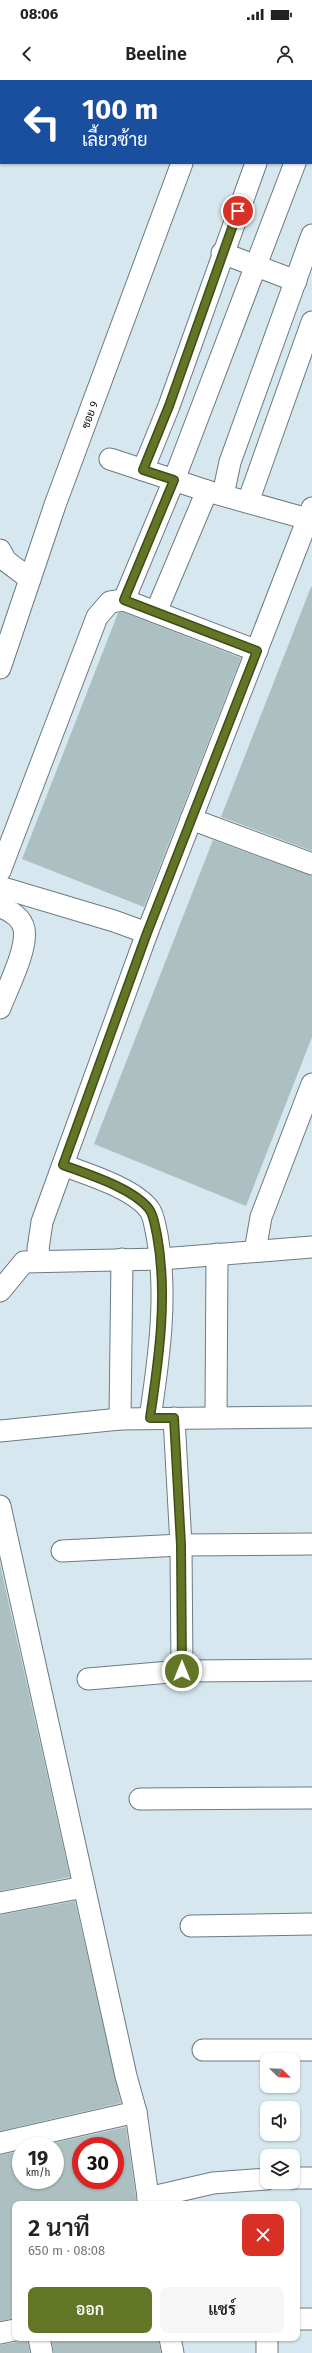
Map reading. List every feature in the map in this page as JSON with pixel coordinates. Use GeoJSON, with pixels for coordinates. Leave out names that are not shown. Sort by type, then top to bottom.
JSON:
{"type":"FeatureCollection","features":[{"type":"Feature","properties":{"kind":"street","name":"ซอย 9"},"geometry":{"type":"LineString","coordinates":[[0,668],[30,579],[182,164]]}},
{"type":"Feature","properties":{"kind":"street"},"geometry":{"type":"LineString","coordinates":[[143,470],[169,406],[222,253],[256,164]]}},
{"type":"Feature","properties":{"kind":"street"},"geometry":{"type":"LineString","coordinates":[[124,600],[174,480],[295,164]]}},
{"type":"Feature","properties":{"kind":"street"},"geometry":{"type":"LineString","coordinates":[[156,612],[230,462],[312,235]]}},
{"type":"Feature","properties":{"kind":"street"},"geometry":{"type":"LineString","coordinates":[[222,253],[296,281]]}},
{"type":"Feature","properties":{"kind":"street"},"geometry":{"type":"LineString","coordinates":[[248,502],[312,322]]}},
{"type":"Feature","properties":{"kind":"street"},"geometry":{"type":"LineString","coordinates":[[41,1261],[38,1249],[42,1222],[147,933],[310,513],[248,502],[215,493],[110,459]]}},
{"type":"Feature","properties":{"kind":"street"},"geometry":{"type":"LineString","coordinates":[[0,550],[6,561],[30,579]]}},
{"type":"Feature","properties":{"kind":"street"},"geometry":{"type":"LineString","coordinates":[[0,871],[97,617],[110,602],[124,600],[257,651]]}},
{"type":"Feature","properties":{"kind":"street"},"geometry":{"type":"LineString","coordinates":[[191,819],[312,864]]}},
{"type":"Feature","properties":{"kind":"street"},"geometry":{"type":"LineString","coordinates":[[0,887],[114,921],[147,933]]}},
{"type":"Feature","properties":{"kind":"street"},"geometry":{"type":"LineString","coordinates":[[0,906],[8,909],[18,918],[24,928],[24,944],[0,1008]]}},
{"type":"Feature","properties":{"kind":"street"},"geometry":{"type":"LineString","coordinates":[[255,1251],[261,1217],[312,1084]]}},
{"type":"Feature","properties":{"kind":"street"},"geometry":{"type":"LineString","coordinates":[[63,1165],[138,1198],[149,1209],[161,1259],[160,1340],[150,1418]]}},
{"type":"Feature","properties":{"kind":"street"},"geometry":{"type":"LineString","coordinates":[[0,1290],[24,1262],[161,1259],[312,1247]]}},
{"type":"Feature","properties":{"kind":"street"},"geometry":{"type":"LineString","coordinates":[[216,1254],[216,1417]]}},
{"type":"Feature","properties":{"kind":"street"},"geometry":{"type":"LineString","coordinates":[[120,1419],[122,1259]]}},
{"type":"Feature","properties":{"kind":"street"},"geometry":{"type":"LineString","coordinates":[[0,1431],[120,1419],[312,1417]]}},
{"type":"Feature","properties":{"kind":"street"},"geometry":{"type":"LineString","coordinates":[[174,1418],[181,1545],[182,1671]]}},
{"type":"Feature","properties":{"kind":"street"},"geometry":{"type":"LineString","coordinates":[[0,1506],[84,1887],[136,2112],[148,2201],[214,2183],[260,2180]]}},
{"type":"Feature","properties":{"kind":"street"},"geometry":{"type":"LineString","coordinates":[[62,1552],[181,1545],[312,1544]]}},
{"type":"Feature","properties":{"kind":"street"},"geometry":{"type":"LineString","coordinates":[[88,1679],[182,1671],[312,1670]]}},
{"type":"Feature","properties":{"kind":"street"},"geometry":{"type":"LineString","coordinates":[[140,1799],[312,1798]]}},
{"type":"Feature","properties":{"kind":"street"},"geometry":{"type":"LineString","coordinates":[[0,1903],[84,1887]]}},
{"type":"Feature","properties":{"kind":"street"},"geometry":{"type":"LineString","coordinates":[[192,1926],[312,1924]]}},
{"type":"Feature","properties":{"kind":"street"},"geometry":{"type":"LineString","coordinates":[[203,2050],[312,2050]]}},
{"type":"Feature","properties":{"kind":"street"},"geometry":{"type":"LineString","coordinates":[[0,2143],[136,2112]]}},
{"type":"Feature","properties":{"kind":"street"},"geometry":{"type":"LineString","coordinates":[[300,2178],[312,2178]]}},
{"type":"Feature","properties":{"kind":"street"},"geometry":{"type":"LineString","coordinates":[[300,2319],[312,2319]]}},
{"type":"Feature","properties":{"kind":"street"},"geometry":{"type":"LineString","coordinates":[[0,2333],[12,2331]]}},
{"type":"Feature","properties":{"kind":"street"},"geometry":{"type":"LineString","coordinates":[[40,2341],[42,2353]]}},
{"type":"Feature","properties":{"kind":"street"},"geometry":{"type":"LineString","coordinates":[[171,2341],[173,2353]]}},
{"type":"Feature","properties":{"kind":"street"},"geometry":{"type":"LineString","coordinates":[[267,2341],[267,2353]]}},
{"type":"Feature","properties":{"kind":"building"},"geometry":{"type":"Polygon","coordinates":[[[312,587],[312,851],[221,817],[312,587]]]}},
{"type":"Feature","properties":{"kind":"building"},"geometry":{"type":"Polygon","coordinates":[[[123,612],[241,658],[144,907],[22,859],[118,613],[123,612]]]}},
{"type":"Feature","properties":{"kind":"building"},"geometry":{"type":"Polygon","coordinates":[[[213,840],[312,876],[312,1037],[246,1206],[94,1144],[213,840]]]}},
{"type":"Feature","properties":{"kind":"building"},"geometry":{"type":"Polygon","coordinates":[[[0,1564],[70,1877],[0,1891],[0,1564]]]}},
{"type":"Feature","properties":{"kind":"building"},"geometry":{"type":"Polygon","coordinates":[[[75,1901],[121,2103],[0,2131],[0,1915],[75,1901]]]}},
{"type":"Feature","properties":{"kind":"building"},"geometry":{"type":"Polygon","coordinates":[[[126,2127],[137,2201],[12,2201],[12,2319],[0,2321],[0,2155],[12,2153],[12,2189],[64,2189],[64,2141],[72,2139],[72,2189],[124,2189],[124,2137],[81,2137],[126,2127]]]}},
{"type":"Feature","properties":{"kind":"building"},"geometry":{"type":"Polygon","coordinates":[[[28,2341],[30,2353],[0,2353],[0,2345],[28,2341]]]}},
{"type":"Feature","properties":{"kind":"building"},"geometry":{"type":"Polygon","coordinates":[[[52,2341],[159,2341],[161,2353],[54,2353],[52,2341]]]}},
{"type":"Feature","properties":{"kind":"route"},"geometry":{"type":"LineString","coordinates":[[182,1671],[181,1545],[174,1418],[150,1418],[158,1369],[161,1325],[161,1259],[155,1225],[149,1209],[138,1198],[63,1165],[147,933],[257,651],[124,600],[174,480],[143,470],[169,406],[198,319],[238,211]]}}]}
